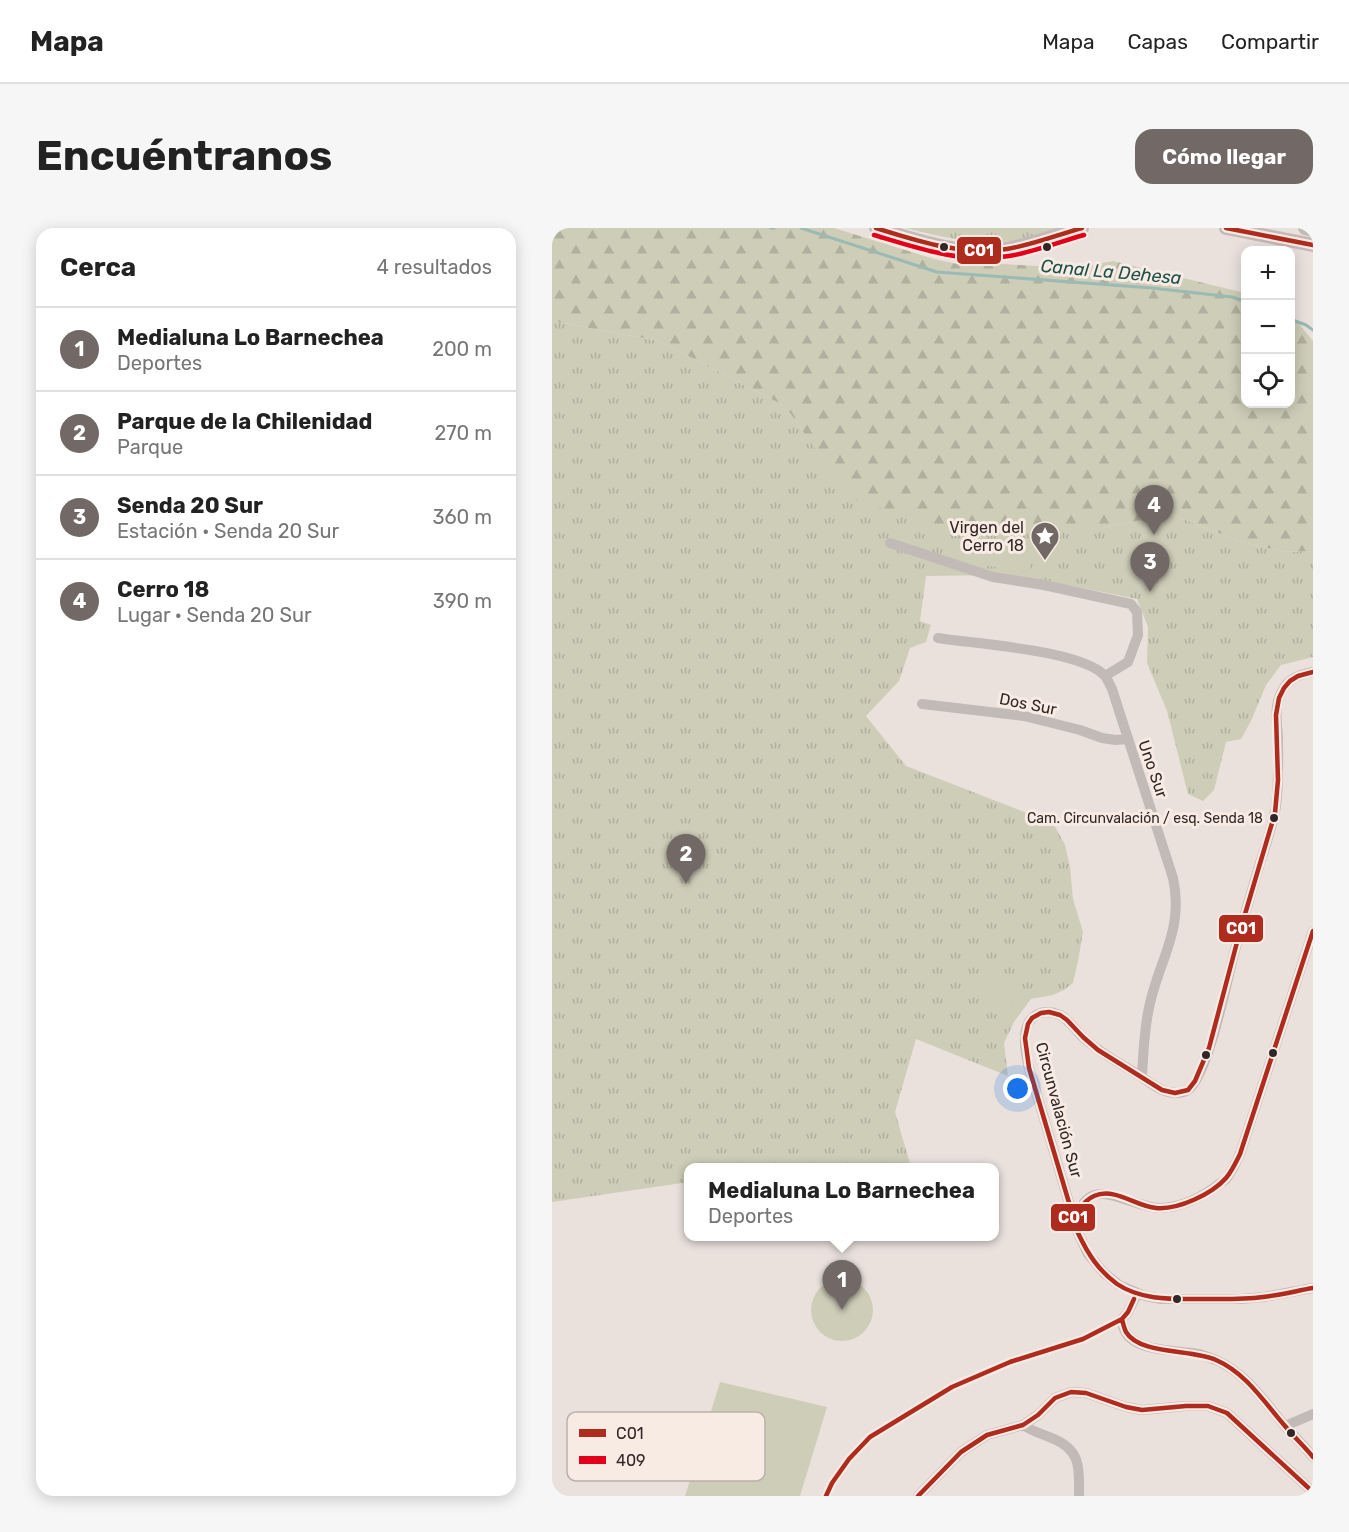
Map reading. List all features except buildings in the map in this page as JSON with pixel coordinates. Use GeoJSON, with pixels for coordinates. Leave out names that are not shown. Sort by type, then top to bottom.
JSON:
{"type":"FeatureCollection","features":[{"type":"Feature","properties":{"kind":"street"},"geometry":{"type":"LineString","coordinates":[[876,228],[950,249],[981,251],[1017,247],[1082,228]]}},
{"type":"Feature","properties":{"kind":"street"},"geometry":{"type":"LineString","coordinates":[[1228,228],[1313,245]]}},
{"type":"Feature","properties":{"kind":"street"},"geometry":{"type":"LineString","coordinates":[[1305,228],[1313,230]]}},
{"type":"Feature","properties":{"kind":"street"},"geometry":{"type":"LineString","coordinates":[[890,543],[993,577],[1044,585],[1131,604],[1137,612],[1138,635],[1128,662],[1105,676],[1092,667],[1070,658],[938,638]]}},
{"type":"Feature","properties":{"kind":"street","name":"Circunvalación Sur"},"geometry":{"type":"LineString","coordinates":[[1076,1226],[1027,1059],[1025,1039],[1028,1024],[1043,1012],[1052,1012],[1068,1021],[1092,1045],[1159,1089],[1180,1093],[1187,1091],[1194,1083],[1209,1049],[1275,808],[1278,776],[1277,709],[1280,695],[1287,683],[1298,675],[1313,672]]}},
{"type":"Feature","properties":{"kind":"street","name":"Uno Sur"},"geometry":{"type":"LineString","coordinates":[[1105,676],[1112,689],[1173,878],[1176,895],[1173,933],[1148,1012],[1142,1077]]}},
{"type":"Feature","properties":{"kind":"street","name":"Dos Sur"},"geometry":{"type":"LineString","coordinates":[[922,704],[1024,716],[1102,738],[1127,739]]}},
{"type":"Feature","properties":{"kind":"street","name":"Circunvalación Sur"},"geometry":{"type":"LineString","coordinates":[[1076,1226],[1084,1203],[1097,1195],[1112,1194],[1152,1207],[1172,1207],[1188,1203],[1226,1179],[1240,1154],[1313,931]]}},
{"type":"Feature","properties":{"kind":"street"},"geometry":{"type":"LineString","coordinates":[[1076,1226],[1084,1248],[1098,1267],[1119,1285],[1137,1294],[1161,1299],[1241,1299],[1313,1288]]}},
{"type":"Feature","properties":{"kind":"street"},"geometry":{"type":"LineString","coordinates":[[1137,1294],[1122,1320],[1122,1328],[1131,1340],[1138,1344],[1198,1354],[1217,1360],[1239,1375],[1261,1395],[1313,1457]]}},
{"type":"Feature","properties":{"kind":"street"},"geometry":{"type":"LineString","coordinates":[[918,1496],[961,1452],[987,1435],[1023,1425],[1038,1415],[1055,1398],[1071,1392],[1086,1393],[1142,1410],[1208,1406],[1227,1413],[1313,1492]]}},
{"type":"Feature","properties":{"kind":"street"},"geometry":{"type":"LineString","coordinates":[[1285,1426],[1313,1414]]}},
{"type":"Feature","properties":{"kind":"street"},"geometry":{"type":"LineString","coordinates":[[1023,1425],[1061,1442],[1074,1453],[1080,1470],[1079,1496]]}},
{"type":"Feature","properties":{"kind":"green space"},"geometry":{"type":"Polygon","coordinates":[[[552,228],[834,228],[934,259],[962,265],[1002,264],[1075,268],[1113,261],[1241,292],[1241,408],[1295,408],[1295,319],[1313,341],[1313,551],[1284,552],[1239,541],[1171,514],[1102,528],[1035,534],[944,527],[851,499],[785,406],[659,341],[552,321],[552,228]]]}},
{"type":"Feature","properties":{"kind":"green space"},"geometry":{"type":"Polygon","coordinates":[[[906,228],[1062,228],[1018,240],[978,242],[906,228]]]}},
{"type":"Feature","properties":{"kind":"green space"},"geometry":{"type":"Polygon","coordinates":[[[552,321],[659,341],[785,406],[852,499],[1102,528],[1171,514],[1239,541],[1284,552],[1313,551],[1313,657],[1281,665],[1266,685],[1241,739],[1226,742],[1214,790],[1203,801],[1188,794],[1167,711],[1147,663],[1148,627],[1137,599],[1068,585],[996,575],[926,576],[920,621],[931,625],[926,642],[910,648],[899,681],[866,716],[906,766],[1053,823],[1065,845],[1073,899],[1083,932],[1073,983],[1053,995],[1031,999],[1014,1022],[1004,1043],[1008,1076],[916,1039],[895,1112],[910,1163],[684,1163],[684,1183],[552,1202],[552,321]]]}},
{"type":"Feature","properties":{"kind":"green space"},"geometry":{"type":"Polygon","coordinates":[[[981,542],[1033,548],[1030,571],[978,565],[981,542]]]}},
{"type":"Feature","properties":{"kind":"green space"},"geometry":{"type":"Polygon","coordinates":[[[993,975],[1018,998],[1006,1010],[982,988],[993,975]]]}},
{"type":"Feature","properties":{"kind":"green space"},"geometry":{"type":"Polygon","coordinates":[[[842,1279],[859,1284],[864,1288],[868,1293],[873,1310],[868,1327],[864,1332],[859,1336],[842,1341],[825,1336],[820,1332],[816,1327],[811,1310],[816,1293],[820,1288],[825,1284],[842,1279]]]}},
{"type":"Feature","properties":{"kind":"green space"},"geometry":{"type":"Polygon","coordinates":[[[720,1382],[827,1407],[800,1496],[685,1496],[690,1481],[765,1481],[765,1412],[711,1412],[720,1382]]]}},
{"type":"Feature","properties":{"kind":"waterway","name":"Canal La Dehesa"},"geometry":{"type":"LineString","coordinates":[[801,228],[937,272],[1152,288],[1232,297],[1241,300]]}},
{"type":"Feature","properties":{"kind":"waterway","name":"Canal La Dehesa"},"geometry":{"type":"LineString","coordinates":[[1295,321],[1313,330]]}},
{"type":"Feature","properties":{"kind":"transit line","name":"C01"},"geometry":{"type":"LineString","coordinates":[[876,228],[940,246],[990,251],[1026,245],[1082,228]]}},
{"type":"Feature","properties":{"kind":"transit line","name":"C01"},"geometry":{"type":"LineString","coordinates":[[1226,228],[1313,245]]}},
{"type":"Feature","properties":{"kind":"transit line","name":"409"},"geometry":{"type":"LineString","coordinates":[[874,235],[940,253],[975,258],[992,258],[1028,252],[1084,235]]}},
{"type":"Feature","properties":{"kind":"transit line","name":"C01"},"geometry":{"type":"LineString","coordinates":[[1313,672],[1290,681],[1279,698],[1276,715],[1278,780],[1275,813],[1209,1048],[1195,1081],[1188,1090],[1175,1093],[1162,1090],[1098,1050],[1060,1015],[1049,1012],[1032,1018],[1025,1038],[1029,1068],[1078,1233],[1094,1261],[1110,1279],[1136,1293],[1166,1298],[1247,1299],[1313,1288]]}},
{"type":"Feature","properties":{"kind":"transit line","name":"C01"},"geometry":{"type":"LineString","coordinates":[[1075,1226],[1083,1205],[1094,1196],[1117,1195],[1148,1207],[1165,1208],[1194,1200],[1212,1190],[1226,1178],[1240,1154],[1313,931]]}},
{"type":"Feature","properties":{"kind":"transit line","name":"C01"},"geometry":{"type":"LineString","coordinates":[[1134,1299],[1122,1319],[1126,1332],[1133,1339],[1142,1345],[1206,1357],[1227,1366],[1254,1389],[1313,1457]]}},
{"type":"Feature","properties":{"kind":"transit line","name":"C01"},"geometry":{"type":"LineString","coordinates":[[826,1496],[849,1459],[870,1437],[952,1387],[1010,1362],[1083,1339],[1122,1319]]}},
{"type":"Feature","properties":{"kind":"transit line","name":"C01"},"geometry":{"type":"LineString","coordinates":[[918,1496],[961,1452],[987,1435],[1023,1425],[1038,1415],[1055,1398],[1071,1392],[1086,1393],[1142,1410],[1208,1406],[1227,1413],[1313,1492]]}},
{"type":"Feature","properties":{"kind":"place","name":"Cerro 18"},"geometry":{"type":"Point","coordinates":[1154,535]}},
{"type":"Feature","properties":{"kind":"place","name":"Virgen del Cerro 18"},"geometry":{"type":"Point","coordinates":[1045,562]}},
{"type":"Feature","properties":{"kind":"place","name":"Senda 20 Sur"},"geometry":{"type":"Point","coordinates":[1150,592]}},
{"type":"Feature","properties":{"kind":"place","name":"Cam. Circunvalación / esq. Senda 18"},"geometry":{"type":"Point","coordinates":[1274,818]}},
{"type":"Feature","properties":{"kind":"place","name":"Parque de la Chilenidad"},"geometry":{"type":"Point","coordinates":[686,884]}},
{"type":"Feature","properties":{"kind":"place","name":"Medialuna Lo Barnechea"},"geometry":{"type":"Point","coordinates":[842,1310]}}]}
